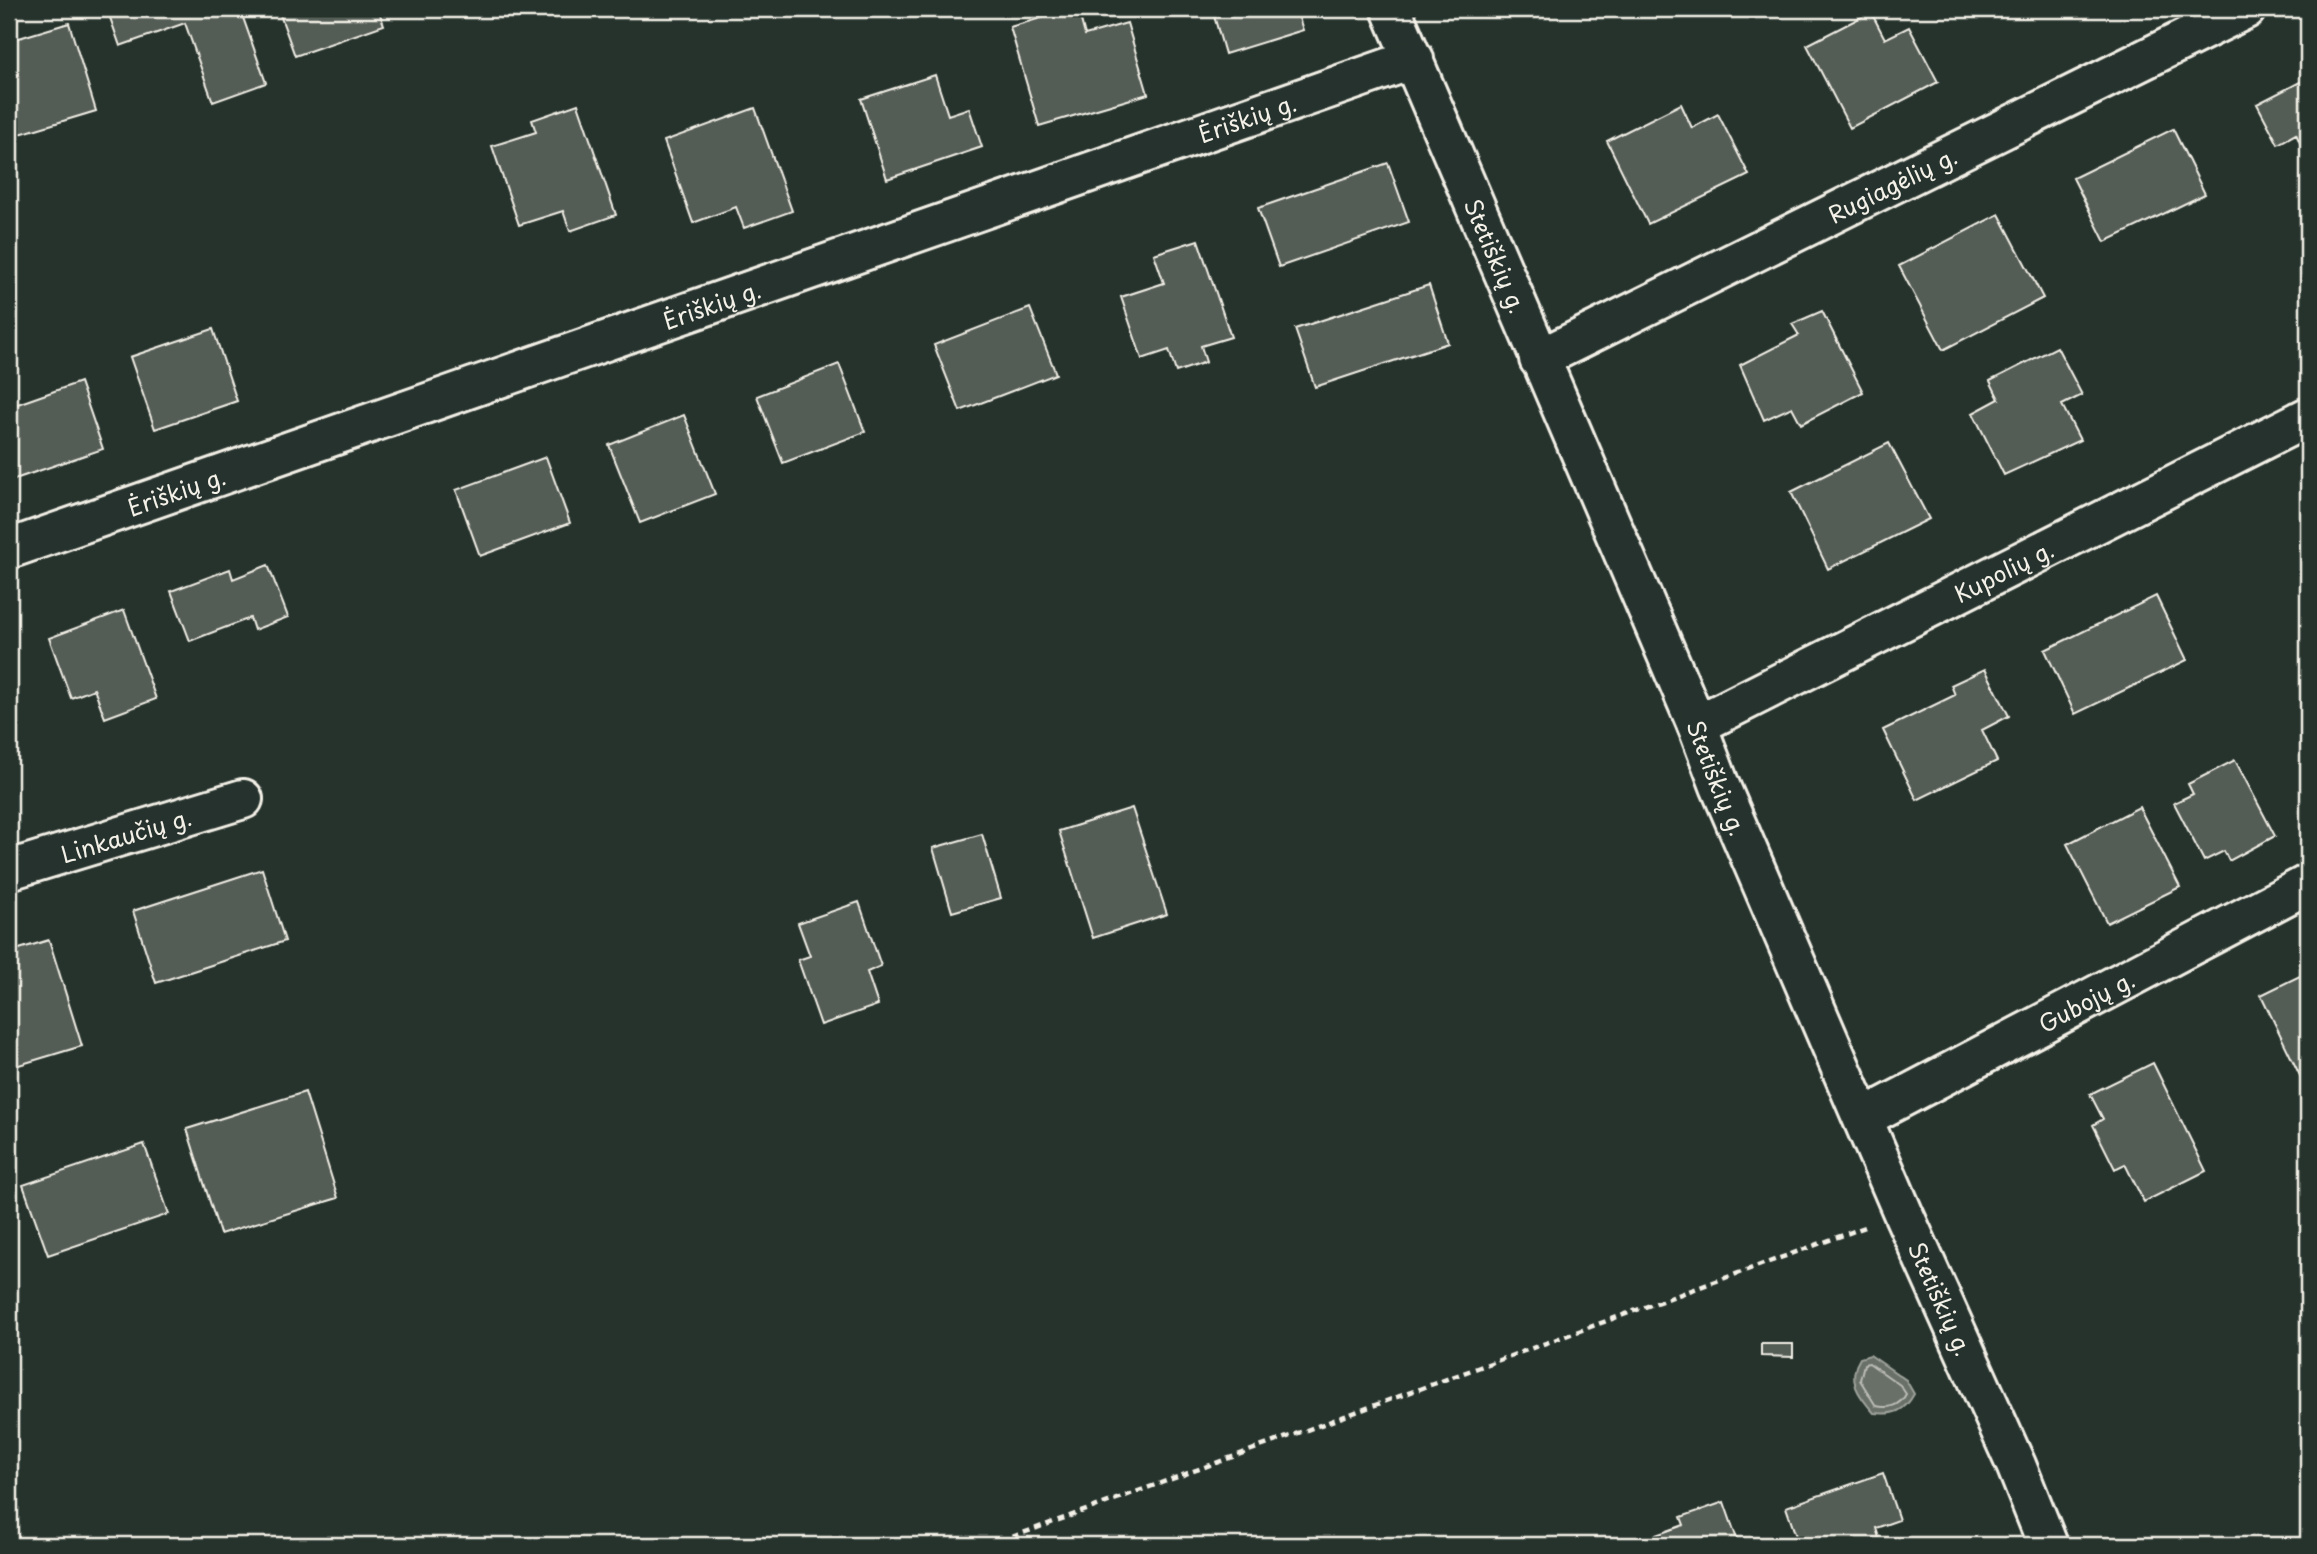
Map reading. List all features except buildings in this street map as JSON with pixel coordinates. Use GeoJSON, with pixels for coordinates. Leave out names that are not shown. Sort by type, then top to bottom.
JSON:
{"type":"FeatureCollection","features":[{"type":"Feature","properties":{"kind":"street","name":"Stetiškių g."},"geometry":{"type":"LineString","coordinates":[[1391,9],[1697,725],[1720,786],[1903,1213],[2016,1465],[2048,1545]]}},
{"type":"Feature","properties":{"kind":"street","name":"Rugiagėlių g."},"geometry":{"type":"LineString","coordinates":[[1539,359],[2246,9]]}},
{"type":"Feature","properties":{"kind":"street","name":"Ėriškių g."},"geometry":{"type":"LineString","coordinates":[[9,549],[1413,59]]}},
{"type":"Feature","properties":{"kind":"street","name":"Kupolių g."},"geometry":{"type":"LineString","coordinates":[[1697,725],[2308,417]]}},
{"type":"Feature","properties":{"kind":"street","name":"Linkaučių g."},"geometry":{"type":"LineString","coordinates":[[9,870],[243,800]]}},
{"type":"Feature","properties":{"kind":"street","name":"Gubojų g."},"geometry":{"type":"LineString","coordinates":[[1863,1118],[2308,884]]}},
{"type":"Feature","properties":{"kind":"path"},"geometry":{"type":"LineString","coordinates":[[990,1545],[1903,1213]]}},
{"type":"Feature","properties":{"kind":"water"},"geometry":{"type":"Polygon","coordinates":[[[1870,1355],[1906,1380],[1914,1394],[1898,1411],[1874,1413],[1859,1394],[1854,1373],[1860,1358],[1870,1355]]]}}]}
